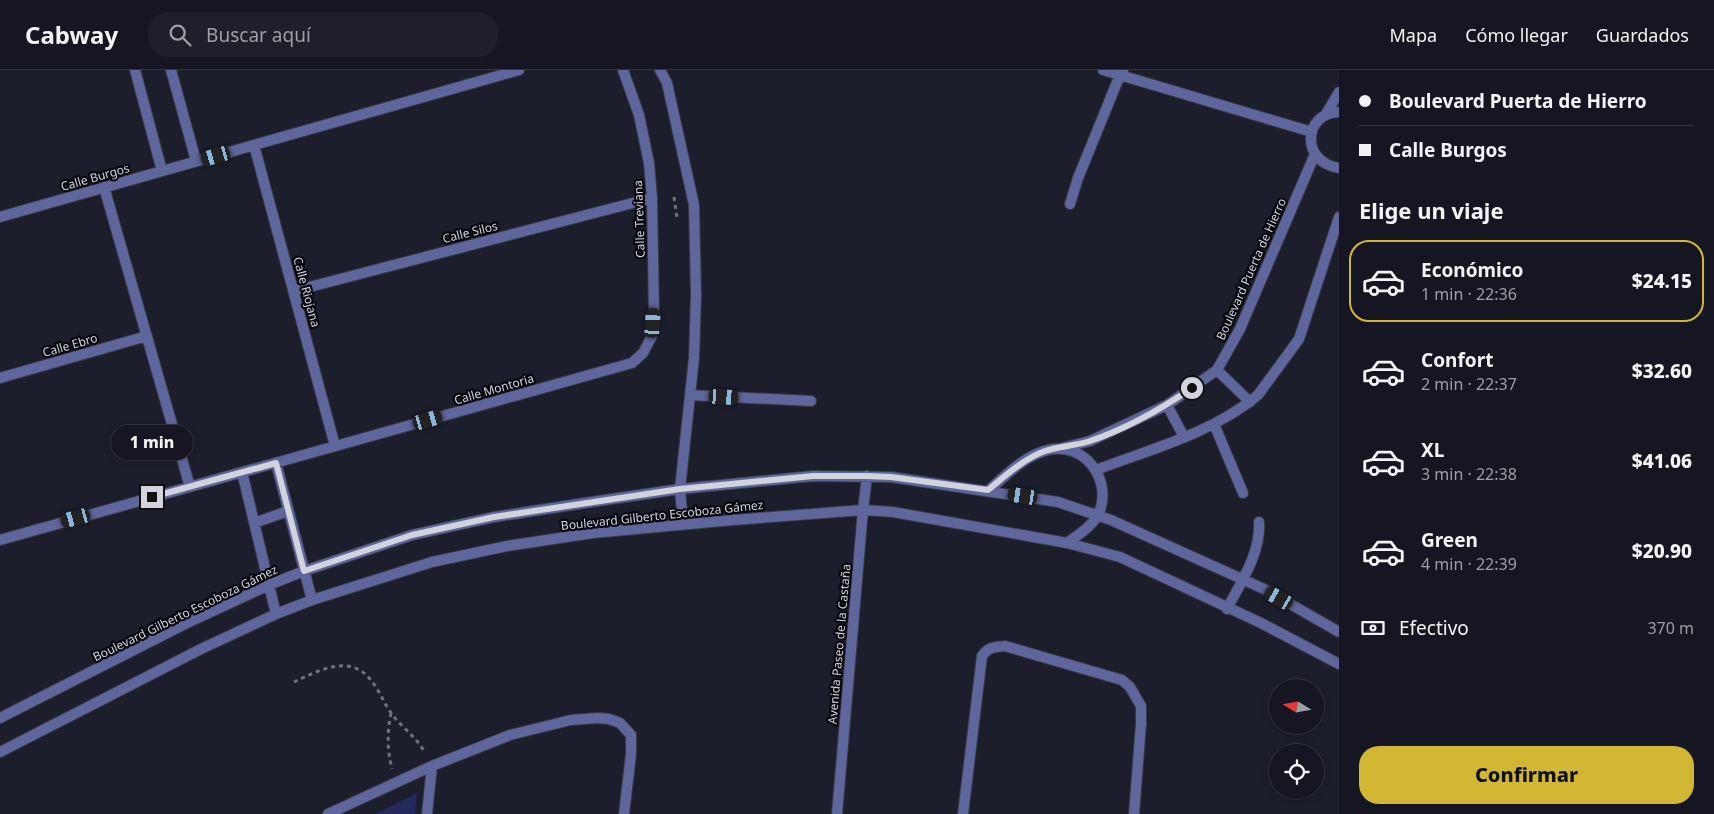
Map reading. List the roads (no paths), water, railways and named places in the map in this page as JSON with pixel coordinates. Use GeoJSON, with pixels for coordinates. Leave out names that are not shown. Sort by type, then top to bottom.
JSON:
{"type":"FeatureCollection","features":[{"type":"Feature","properties":{"kind":"street"},"geometry":{"type":"LineString","coordinates":[[135,70],[162,171]]}},
{"type":"Feature","properties":{"kind":"street"},"geometry":{"type":"LineString","coordinates":[[171,70],[196,161],[519,70]]}},
{"type":"Feature","properties":{"kind":"street","name":"Calle Treviana"},"geometry":{"type":"LineString","coordinates":[[623,70],[639,114],[649,163],[652,198],[654,311],[652,336],[644,354],[632,363]]}},
{"type":"Feature","properties":{"kind":"street"},"geometry":{"type":"LineString","coordinates":[[660,70],[668,83],[694,205],[696,294],[694,358],[680,489],[684,524]]}},
{"type":"Feature","properties":{"kind":"street"},"geometry":{"type":"LineString","coordinates":[[1102,70],[1122,72],[1312,132]]}},
{"type":"Feature","properties":{"kind":"street"},"geometry":{"type":"LineString","coordinates":[[1070,204],[1078,178],[1122,72]]}},
{"type":"Feature","properties":{"kind":"street"},"geometry":{"type":"LineString","coordinates":[[1339,92],[1326,114],[1320,119],[1312,132],[1312,147],[1315,154],[1321,162],[1339,168]]}},
{"type":"Feature","properties":{"kind":"street"},"geometry":{"type":"LineString","coordinates":[[1326,114],[1339,112]]}},
{"type":"Feature","properties":{"kind":"street","name":"Calle Riojana"},"geometry":{"type":"LineString","coordinates":[[254,145],[335,446]]}},
{"type":"Feature","properties":{"kind":"street","name":"Boulevard Puerta de Hierro"},"geometry":{"type":"LineString","coordinates":[[988,490],[1036,454],[1090,441],[1167,405],[1217,370],[1240,329],[1315,154]]}},
{"type":"Feature","properties":{"kind":"street","name":"Calle Burgos"},"geometry":{"type":"LineString","coordinates":[[0,217],[196,161]]}},
{"type":"Feature","properties":{"kind":"street"},"geometry":{"type":"LineString","coordinates":[[104,188],[190,487]]}},
{"type":"Feature","properties":{"kind":"street","name":"Calle Silos"},"geometry":{"type":"LineString","coordinates":[[294,290],[652,198]]}},
{"type":"Feature","properties":{"kind":"street"},"geometry":{"type":"LineString","coordinates":[[1096,470],[1214,424],[1258,395],[1299,339],[1339,217]]}},
{"type":"Feature","properties":{"kind":"street","name":"Calle Ebro"},"geometry":{"type":"LineString","coordinates":[[0,378],[147,336]]}},
{"type":"Feature","properties":{"kind":"street","name":"Calle Montoria"},"geometry":{"type":"LineString","coordinates":[[276,463],[632,363]]}},
{"type":"Feature","properties":{"kind":"street"},"geometry":{"type":"LineString","coordinates":[[1217,370],[1250,402]]}},
{"type":"Feature","properties":{"kind":"street"},"geometry":{"type":"LineString","coordinates":[[690,395],[811,401]]}},
{"type":"Feature","properties":{"kind":"street"},"geometry":{"type":"LineString","coordinates":[[1167,405],[1184,437]]}},
{"type":"Feature","properties":{"kind":"street"},"geometry":{"type":"LineString","coordinates":[[1214,424],[1243,493]]}},
{"type":"Feature","properties":{"kind":"street"},"geometry":{"type":"LineString","coordinates":[[1062,448],[1080,453],[1096,470],[1102,486],[1098,515],[1085,530],[1067,543]]}},
{"type":"Feature","properties":{"kind":"street"},"geometry":{"type":"LineString","coordinates":[[0,540],[276,463],[312,600]]}},
{"type":"Feature","properties":{"kind":"street"},"geometry":{"type":"LineString","coordinates":[[242,472],[276,614]]}},
{"type":"Feature","properties":{"kind":"street","name":"Boulevard Gilberto Escoboza Gámez"},"geometry":{"type":"LineString","coordinates":[[0,718],[187,623],[269,585],[304,571],[412,535],[494,517],[680,489],[813,476],[891,477],[988,490],[1058,502],[1098,515],[1264,589],[1339,632]]}},
{"type":"Feature","properties":{"kind":"street","name":"Avenida Paseo de la Castaña"},"geometry":{"type":"LineString","coordinates":[[837,814],[862,510],[867,476]]}},
{"type":"Feature","properties":{"kind":"street","name":"Boulevard Gilberto Escoboza Gámez"},"geometry":{"type":"LineString","coordinates":[[0,752],[201,649],[276,614],[312,600],[432,562],[507,546],[593,533],[862,510],[893,512],[1067,543],[1120,557],[1179,584],[1227,609],[1261,623],[1339,664]]}},
{"type":"Feature","properties":{"kind":"street"},"geometry":{"type":"LineString","coordinates":[[254,523],[288,511]]}},
{"type":"Feature","properties":{"kind":"street"},"geometry":{"type":"LineString","coordinates":[[1227,609],[1252,559],[1260,534],[1260,522]]}},
{"type":"Feature","properties":{"kind":"street"},"geometry":{"type":"LineString","coordinates":[[963,814],[982,656],[987,649],[1005,646],[1122,680],[1130,687],[1141,706],[1134,814]]}},
{"type":"Feature","properties":{"kind":"street"},"geometry":{"type":"LineString","coordinates":[[328,814],[432,766],[510,735],[571,720],[598,718],[620,723],[631,734],[631,754],[624,814]]}},
{"type":"Feature","properties":{"kind":"street"},"geometry":{"type":"LineString","coordinates":[[427,814],[432,766]]}}]}
